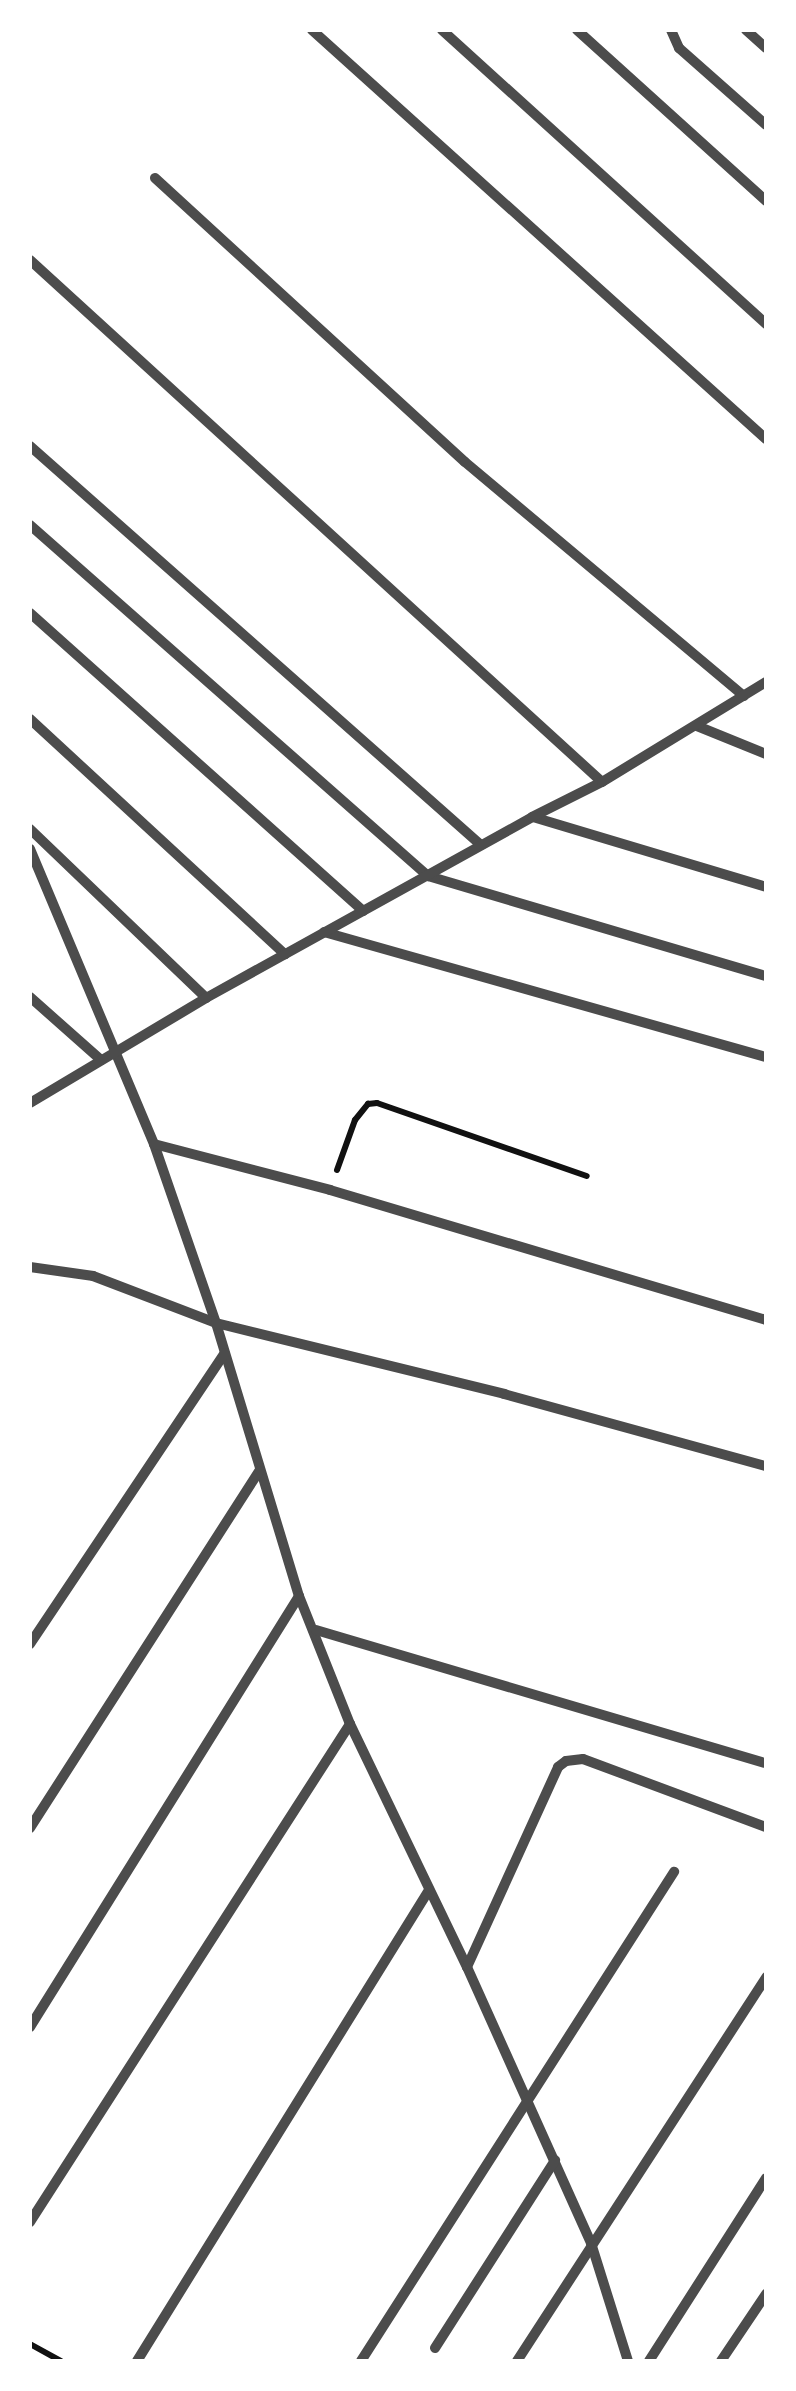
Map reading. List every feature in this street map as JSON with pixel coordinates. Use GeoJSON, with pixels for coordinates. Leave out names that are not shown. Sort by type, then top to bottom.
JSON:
{"type":"FeatureCollection","features":[{"type":"Feature","properties":{"kind":"street"},"geometry":{"type":"LineString","coordinates":[[312,30],[766,439]]}},
{"type":"Feature","properties":{"kind":"street"},"geometry":{"type":"LineString","coordinates":[[442,30],[766,324]]}},
{"type":"Feature","properties":{"kind":"street"},"geometry":{"type":"LineString","coordinates":[[577,30],[766,201]]}},
{"type":"Feature","properties":{"kind":"street"},"geometry":{"type":"LineString","coordinates":[[671,30],[679,48],[766,125]]}},
{"type":"Feature","properties":{"kind":"street"},"geometry":{"type":"LineString","coordinates":[[746,30],[766,48]]}},
{"type":"Feature","properties":{"kind":"street"},"geometry":{"type":"LineString","coordinates":[[156,178],[464,462],[744,696]]}},
{"type":"Feature","properties":{"kind":"street"},"geometry":{"type":"LineString","coordinates":[[30,260],[602,782]]}},
{"type":"Feature","properties":{"kind":"street"},"geometry":{"type":"LineString","coordinates":[[30,446],[480,844]]}},
{"type":"Feature","properties":{"kind":"street"},"geometry":{"type":"LineString","coordinates":[[30,524],[428,876],[766,976]]}},
{"type":"Feature","properties":{"kind":"street"},"geometry":{"type":"LineString","coordinates":[[30,612],[363,911]]}},
{"type":"Feature","properties":{"kind":"street"},"geometry":{"type":"LineString","coordinates":[[30,1103],[206,998],[480,844],[602,782],[766,682]]}},
{"type":"Feature","properties":{"kind":"street"},"geometry":{"type":"LineString","coordinates":[[30,719],[284,954]]}},
{"type":"Feature","properties":{"kind":"street"},"geometry":{"type":"LineString","coordinates":[[698,726],[766,754]]}},
{"type":"Feature","properties":{"kind":"street"},"geometry":{"type":"LineString","coordinates":[[532,816],[766,886]]}},
{"type":"Feature","properties":{"kind":"street"},"geometry":{"type":"LineString","coordinates":[[30,829],[206,998]]}},
{"type":"Feature","properties":{"kind":"street"},"geometry":{"type":"LineString","coordinates":[[30,849],[118,1050],[154,1144],[216,1323],[299,1596],[316,1630],[350,1724],[467,1967],[591,2243],[628,2361]]}},
{"type":"Feature","properties":{"kind":"street"},"geometry":{"type":"LineString","coordinates":[[324,932],[766,1057]]}},
{"type":"Feature","properties":{"kind":"street"},"geometry":{"type":"LineString","coordinates":[[30,997],[102,1060]]}},
{"type":"Feature","properties":{"kind":"street"},"geometry":{"type":"LineString","coordinates":[[154,1144],[330,1190],[766,1320]]}},
{"type":"Feature","properties":{"kind":"street"},"geometry":{"type":"LineString","coordinates":[[30,1267],[93,1276],[216,1323],[504,1394],[766,1466]]}},
{"type":"Feature","properties":{"kind":"street"},"geometry":{"type":"LineString","coordinates":[[30,1644],[225,1353]]}},
{"type":"Feature","properties":{"kind":"street"},"geometry":{"type":"LineString","coordinates":[[30,1828],[259,1471]]}},
{"type":"Feature","properties":{"kind":"street"},"geometry":{"type":"LineString","coordinates":[[30,2027],[299,1596]]}},
{"type":"Feature","properties":{"kind":"street"},"geometry":{"type":"LineString","coordinates":[[316,1630],[766,1764]]}},
{"type":"Feature","properties":{"kind":"street"},"geometry":{"type":"LineString","coordinates":[[30,2222],[350,1724]]}},
{"type":"Feature","properties":{"kind":"street"},"geometry":{"type":"LineString","coordinates":[[467,1967],[558,1767],[566,1760],[583,1759],[766,1827]]}},
{"type":"Feature","properties":{"kind":"street"},"geometry":{"type":"LineString","coordinates":[[362,2361],[674,1872]]}},
{"type":"Feature","properties":{"kind":"street"},"geometry":{"type":"LineString","coordinates":[[137,2361],[429,1890]]}},
{"type":"Feature","properties":{"kind":"street"},"geometry":{"type":"LineString","coordinates":[[517,2361],[766,1977]]}},
{"type":"Feature","properties":{"kind":"street"},"geometry":{"type":"LineString","coordinates":[[434,2348],[555,2160]]}},
{"type":"Feature","properties":{"kind":"street"},"geometry":{"type":"LineString","coordinates":[[649,2361],[766,2178]]}},
{"type":"Feature","properties":{"kind":"street"},"geometry":{"type":"LineString","coordinates":[[721,2361],[766,2294]]}},
{"type":"Feature","properties":{"kind":"path"},"geometry":{"type":"LineString","coordinates":[[330,1190],[355,1120],[368,1104],[587,1176]]}},
{"type":"Feature","properties":{"kind":"path"},"geometry":{"type":"LineString","coordinates":[[30,2344],[60,2361]]}}]}
